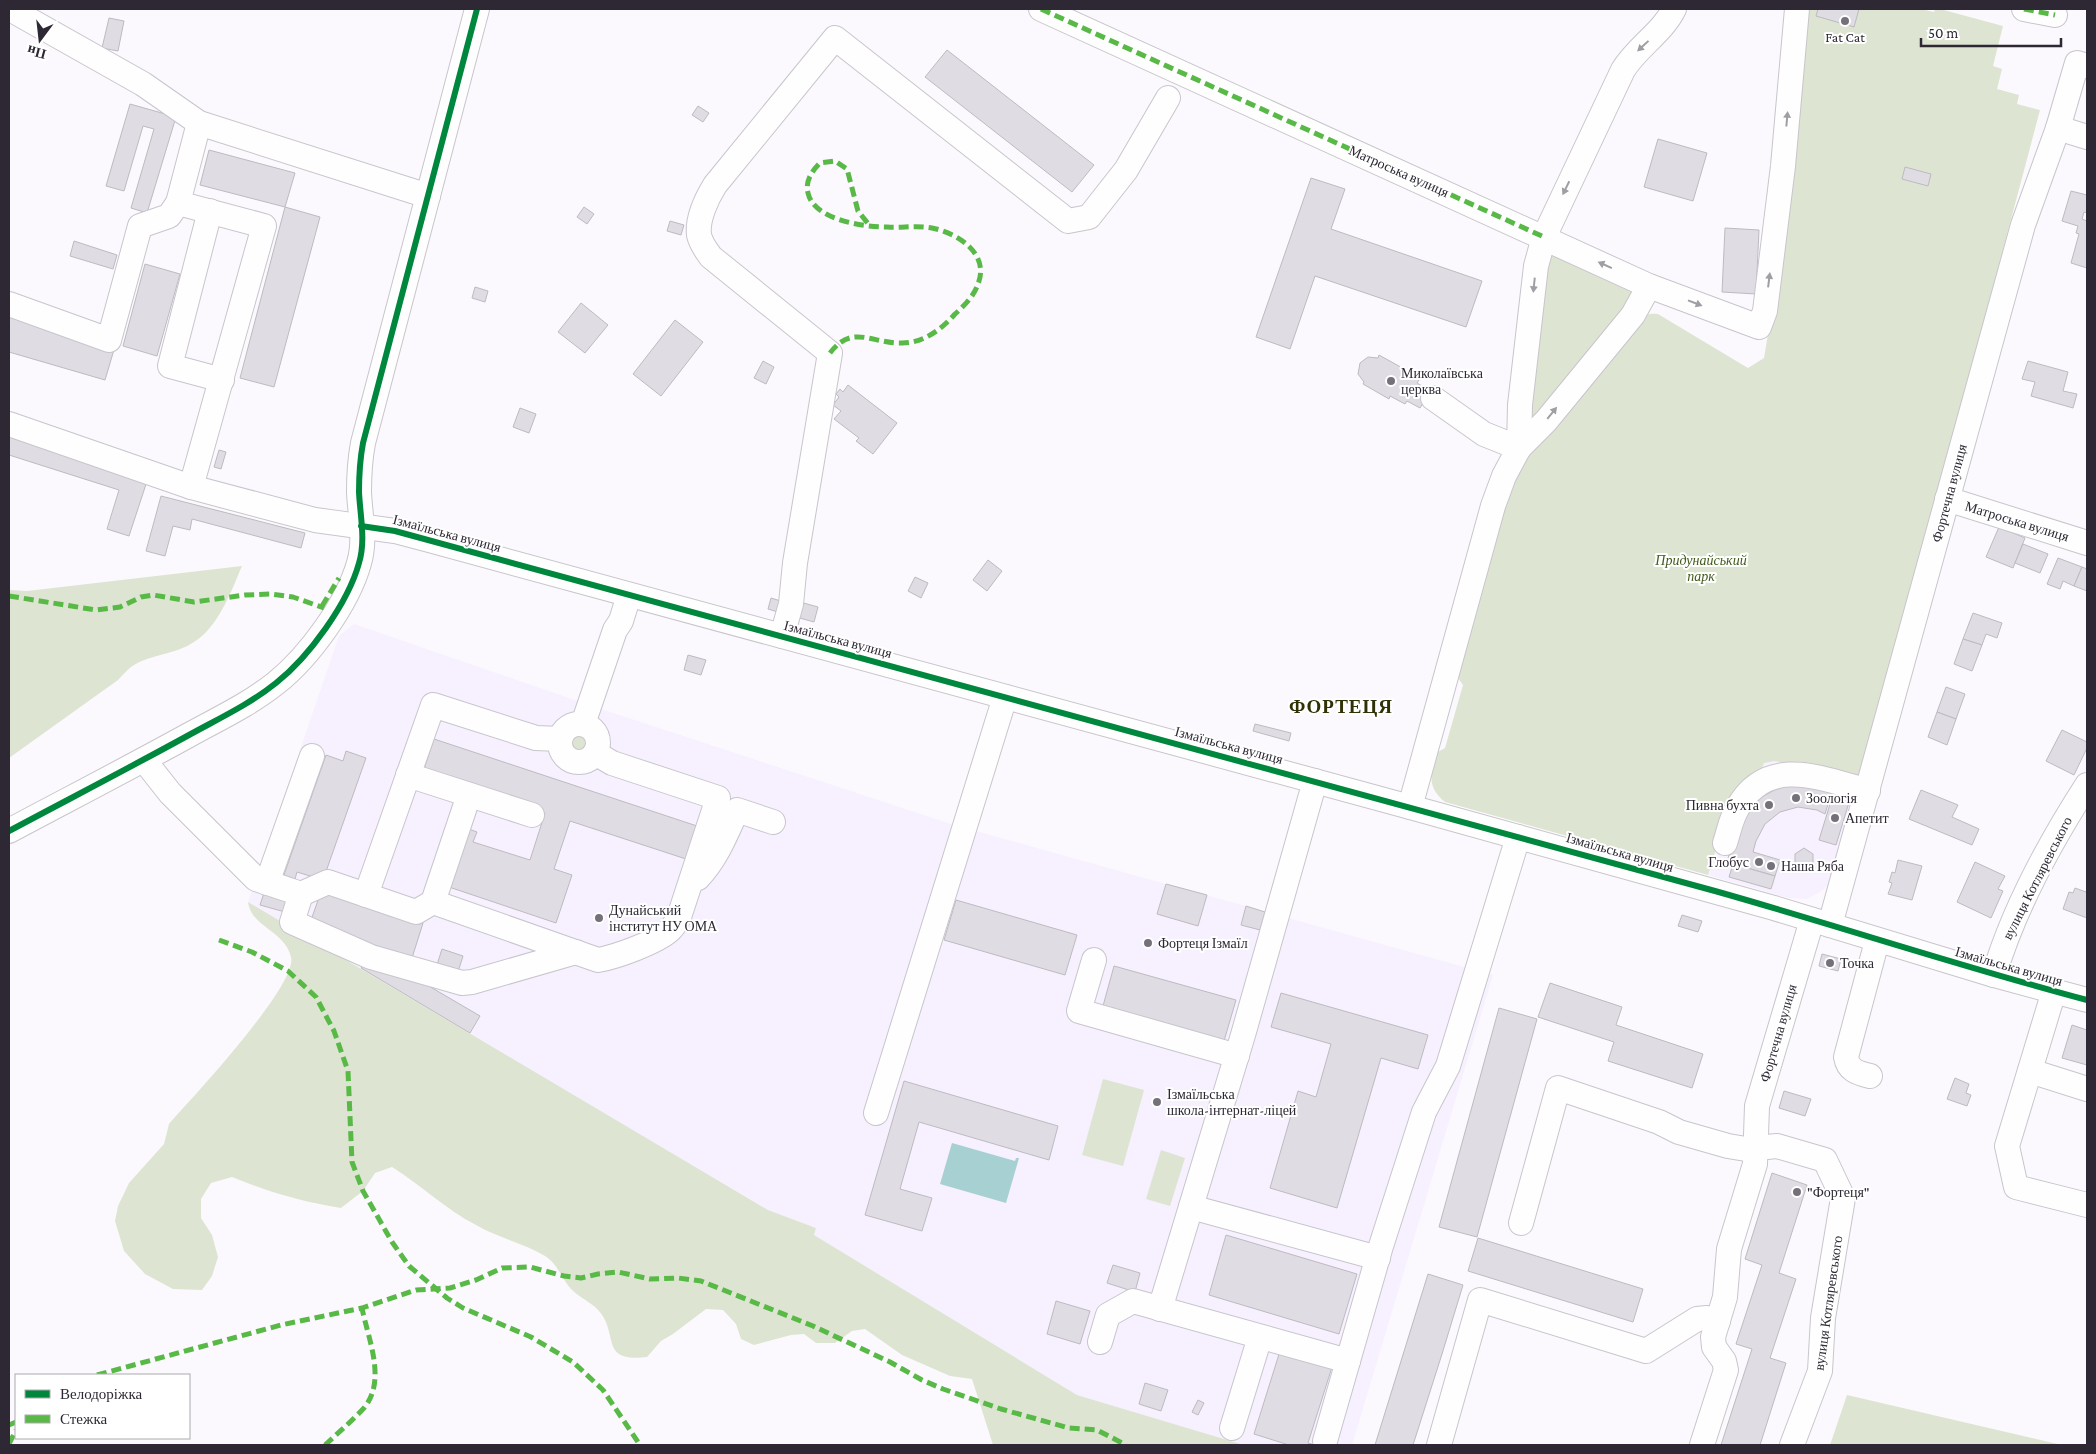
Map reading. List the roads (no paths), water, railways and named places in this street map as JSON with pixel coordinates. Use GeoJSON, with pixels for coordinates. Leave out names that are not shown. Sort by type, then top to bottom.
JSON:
{"type":"FeatureCollection","features":[{"type":"Feature","properties":{"kind":"street"},"geometry":{"type":"LineString","coordinates":[[10,9],[143,84],[199,123],[428,196]]}},
{"type":"Feature","properties":{"kind":"street"},"geometry":{"type":"LineString","coordinates":[[9,831],[144,760],[262,694],[298,663],[335,614],[356,572],[362,550],[359,479],[362,449],[477,9]]}},
{"type":"Feature","properties":{"kind":"street","name":"Матроська вулиця"},"geometry":{"type":"LineString","coordinates":[[1041,9],[1649,286],[1759,328],[1765,311],[1780,185],[1797,9]]}},
{"type":"Feature","properties":{"kind":"street"},"geometry":{"type":"LineString","coordinates":[[1518,448],[1520,404],[1536,266],[1544,237],[1623,70],[1636,52],[1660,29],[1674,9]]}},
{"type":"Feature","properties":{"kind":"street"},"geometry":{"type":"LineString","coordinates":[[2024,9],[2055,15]]}},
{"type":"Feature","properties":{"kind":"street"},"geometry":{"type":"LineString","coordinates":[[782,636],[791,604],[795,563],[830,352],[710,257],[702,244],[699,227],[715,185],[835,38],[1068,221],[1089,217],[1126,170],[1168,98]]}},
{"type":"Feature","properties":{"kind":"street","name":"Фортечна вулиця"},"geometry":{"type":"LineString","coordinates":[[1702,1445],[1726,1370],[1724,1361],[1713,1342],[1727,1286],[1729,1249],[1753,1172],[1756,1148],[1757,1106],[1868,791],[2023,225],[2082,64]]}},
{"type":"Feature","properties":{"kind":"street"},"geometry":{"type":"LineString","coordinates":[[9,304],[109,340],[140,226],[168,216],[178,203],[199,123]]}},
{"type":"Feature","properties":{"kind":"street"},"geometry":{"type":"LineString","coordinates":[[2058,128],[2087,136]]}},
{"type":"Feature","properties":{"kind":"street"},"geometry":{"type":"LineString","coordinates":[[178,203],[264,226],[191,487]]}},
{"type":"Feature","properties":{"kind":"street"},"geometry":{"type":"LineString","coordinates":[[210,211],[170,366],[222,380]]}},
{"type":"Feature","properties":{"kind":"street"},"geometry":{"type":"LineString","coordinates":[[1410,806],[1493,506],[1504,476],[1518,448],[1546,421],[1626,322],[1649,286]]}},
{"type":"Feature","properties":{"kind":"street"},"geometry":{"type":"LineString","coordinates":[[1433,398],[1484,434],[1518,448]]}},
{"type":"Feature","properties":{"kind":"street","name":"Ізмаїльська вулиця"},"geometry":{"type":"LineString","coordinates":[[9,424],[191,487],[315,520],[395,531],[1410,806],[1821,923],[1994,975],[2087,1000]]}},
{"type":"Feature","properties":{"kind":"street","name":"Матроська вулиця"},"geometry":{"type":"LineString","coordinates":[[1947,499],[2087,543]]}},
{"type":"Feature","properties":{"kind":"street"},"geometry":{"type":"LineString","coordinates":[[583,724],[629,595]]}},
{"type":"Feature","properties":{"kind":"street"},"geometry":{"type":"LineString","coordinates":[[876,1113],[1005,697]]}},
{"type":"Feature","properties":{"kind":"street"},"geometry":{"type":"LineString","coordinates":[[366,895],[433,704],[536,738],[560,739]]}},
{"type":"Feature","properties":{"kind":"street"},"geometry":{"type":"LineString","coordinates":[[583,724],[589,726],[598,741],[595,753],[587,761],[575,762],[569,760],[561,751],[560,739],[566,729],[583,724]]}},
{"type":"Feature","properties":{"kind":"street"},"geometry":{"type":"LineString","coordinates":[[434,902],[598,960],[608,959],[663,935],[676,922],[718,798],[612,763],[595,753]]}},
{"type":"Feature","properties":{"kind":"street"},"geometry":{"type":"LineString","coordinates":[[267,883],[312,756]]}},
{"type":"Feature","properties":{"kind":"street"},"geometry":{"type":"LineString","coordinates":[[144,760],[170,793],[256,879],[301,894],[328,882],[416,912],[434,902],[469,795]]}},
{"type":"Feature","properties":{"kind":"street"},"geometry":{"type":"LineString","coordinates":[[1725,844],[1733,818],[1744,797],[1753,789],[1774,777],[1797,774],[1809,775],[1868,791]]}},
{"type":"Feature","properties":{"kind":"street"},"geometry":{"type":"LineString","coordinates":[[408,775],[532,815]]}},
{"type":"Feature","properties":{"kind":"street"},"geometry":{"type":"LineString","coordinates":[[1160,1309],[1237,1056],[1315,781]]}},
{"type":"Feature","properties":{"kind":"street","name":"вулиця Котляревського"},"geometry":{"type":"LineString","coordinates":[[1994,975],[2002,949],[2034,877],[2056,833],[2087,785]]}},
{"type":"Feature","properties":{"kind":"street"},"geometry":{"type":"LineString","coordinates":[[690,883],[698,878],[711,863],[721,847],[737,810],[773,822]]}},
{"type":"Feature","properties":{"kind":"street"},"geometry":{"type":"LineString","coordinates":[[1325,1441],[1378,1258],[1424,1112],[1448,1066],[1518,837]]}},
{"type":"Feature","properties":{"kind":"street"},"geometry":{"type":"LineString","coordinates":[[301,894],[292,922],[372,957],[452,982],[472,982],[576,952]]}},
{"type":"Feature","properties":{"kind":"street"},"geometry":{"type":"LineString","coordinates":[[1870,1076],[1851,1070],[1847,1064],[1846,1056],[1878,941]]}},
{"type":"Feature","properties":{"kind":"street"},"geometry":{"type":"LineString","coordinates":[[1094,960],[1079,1011],[1237,1056]]}},
{"type":"Feature","properties":{"kind":"street"},"geometry":{"type":"LineString","coordinates":[[2054,992],[2007,1146],[2016,1187],[2087,1205]]}},
{"type":"Feature","properties":{"kind":"street"},"geometry":{"type":"LineString","coordinates":[[2030,1071],[2087,1089]]}},
{"type":"Feature","properties":{"kind":"street"},"geometry":{"type":"LineString","coordinates":[[1521,1223],[1558,1088],[1660,1122],[1679,1132],[1737,1149],[1756,1148]]}},
{"type":"Feature","properties":{"kind":"street","name":"вулиця Котляревського"},"geometry":{"type":"LineString","coordinates":[[1756,1148],[1771,1146],[1787,1148],[1825,1160],[1843,1198],[1823,1318],[1820,1372],[1792,1445]]}},
{"type":"Feature","properties":{"kind":"street"},"geometry":{"type":"LineString","coordinates":[[1191,1207],[1378,1258]]}},
{"type":"Feature","properties":{"kind":"street"},"geometry":{"type":"LineString","coordinates":[[1439,1445],[1480,1300],[1646,1351],[1697,1319],[1707,1318],[1718,1321]]}},
{"type":"Feature","properties":{"kind":"street"},"geometry":{"type":"LineString","coordinates":[[1100,1342],[1108,1315],[1133,1301],[1348,1361]]}},
{"type":"Feature","properties":{"kind":"street"},"geometry":{"type":"LineString","coordinates":[[1232,1428],[1260,1337]]}},
{"type":"Feature","properties":{"kind":"water"},"geometry":{"type":"Polygon","coordinates":[[[952,1143],[1015,1161],[1016,1158],[1019,1158],[1006,1203],[940,1184],[952,1143]]]}},
{"type":"Feature","properties":{"kind":"place","name":"Fat Cat"},"geometry":{"type":"Point","coordinates":[1845,21]}},
{"type":"Feature","properties":{"kind":"place","name":"Миколаївська церква"},"geometry":{"type":"Point","coordinates":[1391,381]}},
{"type":"Feature","properties":{"kind":"place","name":"Зоологія"},"geometry":{"type":"Point","coordinates":[1796,798]}},
{"type":"Feature","properties":{"kind":"place","name":"Пивна бухта"},"geometry":{"type":"Point","coordinates":[1769,805]}},
{"type":"Feature","properties":{"kind":"place","name":"Апетит"},"geometry":{"type":"Point","coordinates":[1835,818]}},
{"type":"Feature","properties":{"kind":"place","name":"Глобус"},"geometry":{"type":"Point","coordinates":[1759,862]}},
{"type":"Feature","properties":{"kind":"place","name":"Наша Ряба"},"geometry":{"type":"Point","coordinates":[1771,866]}},
{"type":"Feature","properties":{"kind":"place","name":"Дунайський інститут НУ ОМА"},"geometry":{"type":"Point","coordinates":[599,918]}},
{"type":"Feature","properties":{"kind":"place","name":"Фортеця Ізмаїл"},"geometry":{"type":"Point","coordinates":[1148,943]}},
{"type":"Feature","properties":{"kind":"place","name":"Точка"},"geometry":{"type":"Point","coordinates":[1830,963]}},
{"type":"Feature","properties":{"kind":"place","name":"Ізмаїльська школа-інтернат-ліцей"},"geometry":{"type":"Point","coordinates":[1157,1102]}},
{"type":"Feature","properties":{"kind":"place","name":"\"Фортеця\""},"geometry":{"type":"Point","coordinates":[1797,1192]}},
{"type":"Feature","properties":{"kind":"district","name":"ФОРТЕЦЯ"},"geometry":{"type":"Point","coordinates":[1341,706]}},
{"type":"Feature","properties":{"kind":"park label","name":"Придунайський парк"},"geometry":{"type":"Point","coordinates":[1701,568]}}]}
